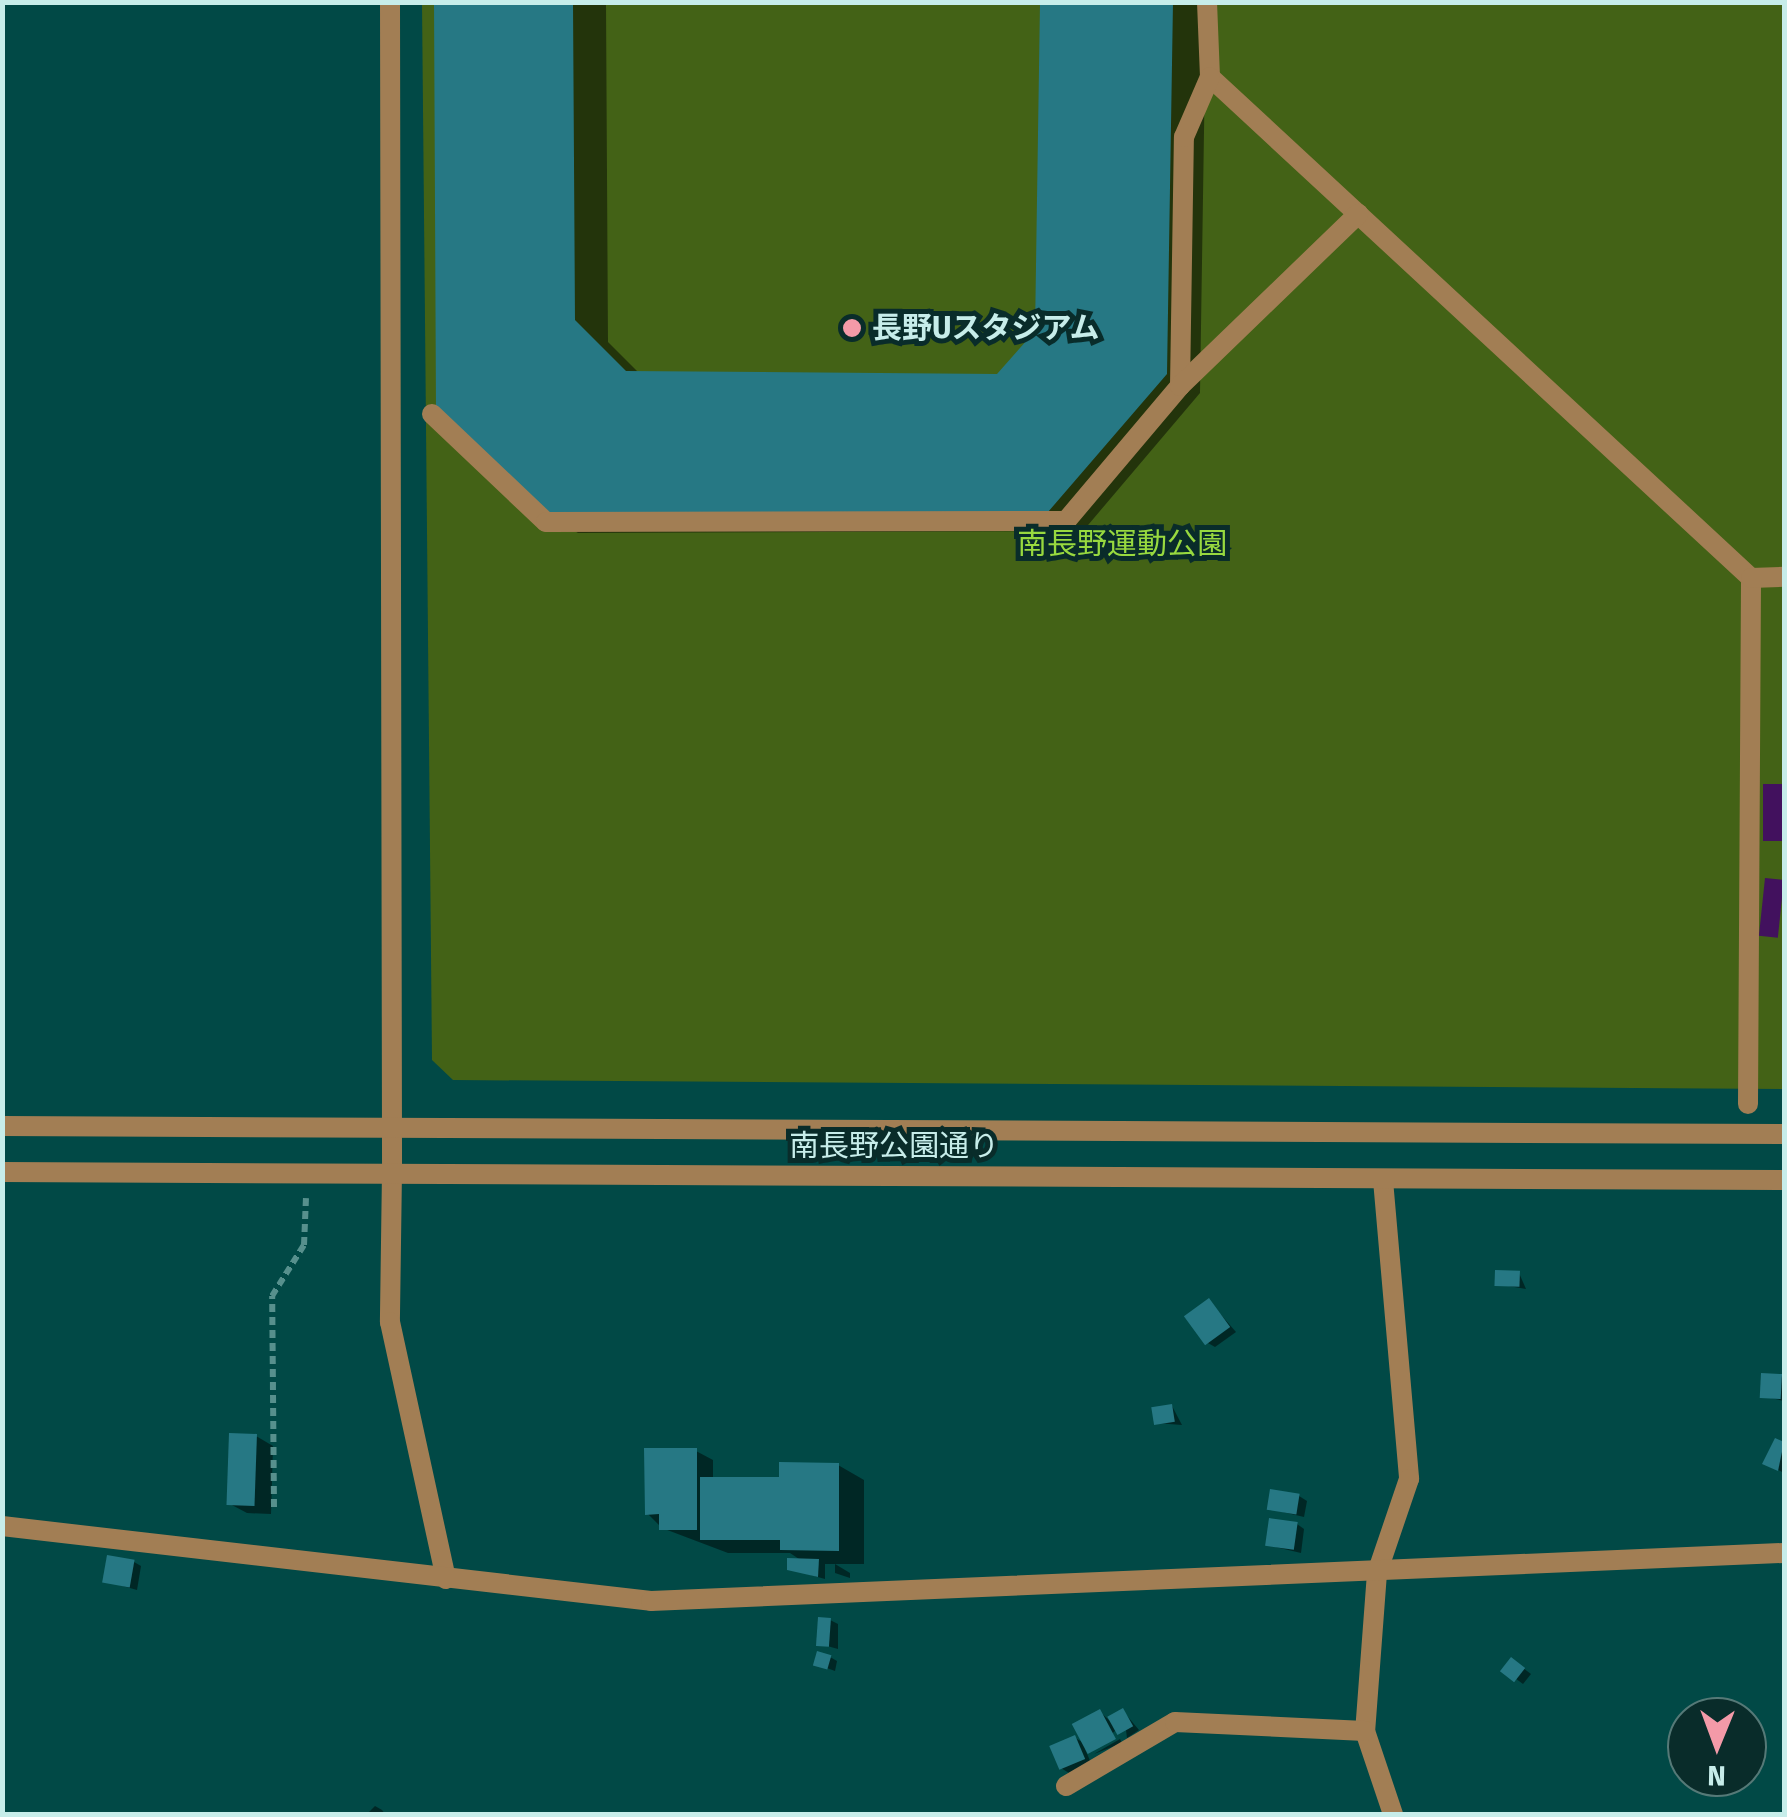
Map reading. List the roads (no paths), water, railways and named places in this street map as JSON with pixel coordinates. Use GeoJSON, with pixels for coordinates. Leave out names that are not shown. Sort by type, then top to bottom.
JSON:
{"type":"FeatureCollection","features":[{"type":"Feature","properties":{"kind":"street"},"geometry":{"type":"LineString","coordinates":[[390,2],[390,1322],[446,1579]]}},
{"type":"Feature","properties":{"kind":"street"},"geometry":{"type":"LineString","coordinates":[[1180,386],[1184,136],[1210,77],[1207,2]]}},
{"type":"Feature","properties":{"kind":"street"},"geometry":{"type":"LineString","coordinates":[[1210,77],[1751,578],[1784,577]]}},
{"type":"Feature","properties":{"kind":"street"},"geometry":{"type":"LineString","coordinates":[[432,414],[546,522],[1066,521],[1180,386],[1358,214]]}},
{"type":"Feature","properties":{"kind":"street"},"geometry":{"type":"LineString","coordinates":[[1748,1104],[1751,578]]}},
{"type":"Feature","properties":{"kind":"street","name":"南長野公園通り"},"geometry":{"type":"LineString","coordinates":[[2,1126],[1784,1134]]}},
{"type":"Feature","properties":{"kind":"street","name":"南長野公園通り"},"geometry":{"type":"LineString","coordinates":[[2,1172],[1784,1180]]}},
{"type":"Feature","properties":{"kind":"street"},"geometry":{"type":"LineString","coordinates":[[1383,1180],[1409,1479],[1377,1573],[1364,1731],[1393,1814]]}},
{"type":"Feature","properties":{"kind":"street"},"geometry":{"type":"LineString","coordinates":[[2,1526],[651,1601],[1784,1553]]}},
{"type":"Feature","properties":{"kind":"street"},"geometry":{"type":"LineString","coordinates":[[1066,1786],[1175,1722],[1364,1731]]}},
{"type":"Feature","properties":{"kind":"place","name":"長野Uスタジアム"},"geometry":{"type":"Point","coordinates":[852,328]}},
{"type":"Feature","properties":{"kind":"park label","name":"南長野運動公園"},"geometry":{"type":"Point","coordinates":[1122,544]}}]}
